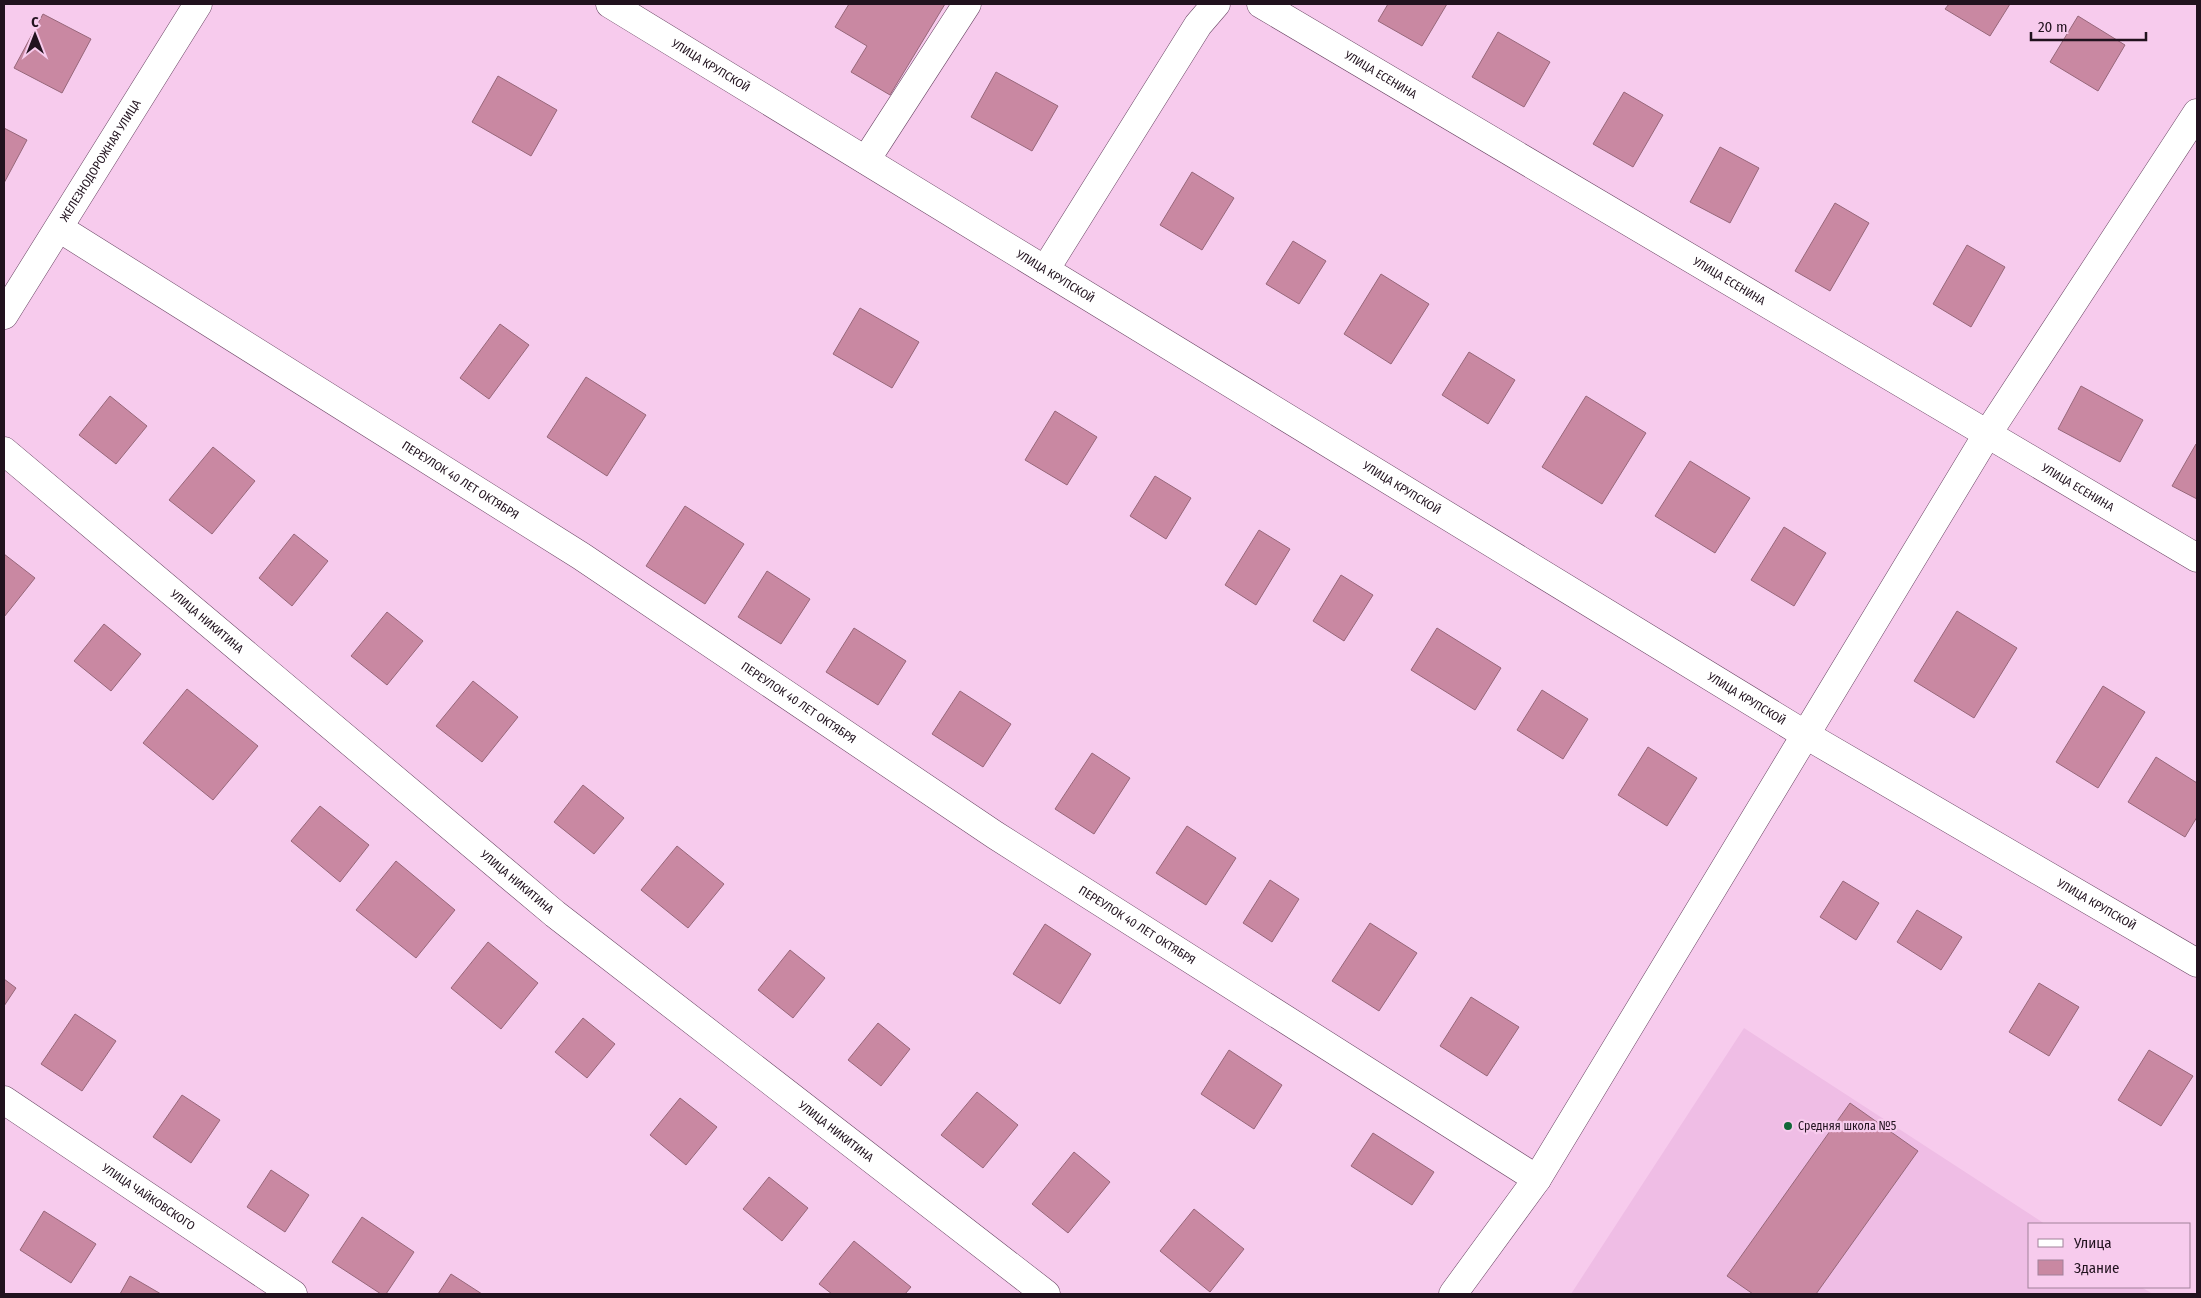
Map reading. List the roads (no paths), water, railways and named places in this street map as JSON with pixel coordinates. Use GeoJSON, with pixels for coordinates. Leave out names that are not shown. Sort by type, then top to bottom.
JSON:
{"type":"FeatureCollection","features":[{"type":"Feature","properties":{"kind":"street","name":"ЖЕЛЕЗНОДОРОЖНАЯ УЛИЦА"},"geometry":{"type":"LineString","coordinates":[[4,315],[198,4]]}},
{"type":"Feature","properties":{"kind":"street","name":"УЛИЦА КРУПСКОЙ"},"geometry":{"type":"LineString","coordinates":[[610,4],[1806,735],[2197,963]]}},
{"type":"Feature","properties":{"kind":"street"},"geometry":{"type":"LineString","coordinates":[[866,160],[967,4]]}},
{"type":"Feature","properties":{"kind":"street"},"geometry":{"type":"LineString","coordinates":[[1046,270],[1198,25],[1216,4]]}},
{"type":"Feature","properties":{"kind":"street","name":"УЛИЦА ЕСЕНИНА"},"geometry":{"type":"LineString","coordinates":[[1261,4],[2197,558]]}},
{"type":"Feature","properties":{"kind":"street"},"geometry":{"type":"LineString","coordinates":[[1454,1294],[1538,1178],[1988,433],[2197,113]]}},
{"type":"Feature","properties":{"kind":"street","name":"ПЕРЕУЛОК 40 ЛЕТ ОКТЯБРЯ"},"geometry":{"type":"LineString","coordinates":[[59,228],[580,556],[996,835],[1538,1178]]}},
{"type":"Feature","properties":{"kind":"street","name":"УЛИЦА НИКИТИНА"},"geometry":{"type":"LineString","coordinates":[[4,450],[555,914],[1046,1294]]}},
{"type":"Feature","properties":{"kind":"street","name":"УЛИЦА ЧАЙКОВСКОГО"},"geometry":{"type":"LineString","coordinates":[[4,1100],[293,1294]]}},
{"type":"Feature","properties":{"kind":"place","name":"Средняя школа №5"},"geometry":{"type":"Point","coordinates":[1788,1126]}}]}
